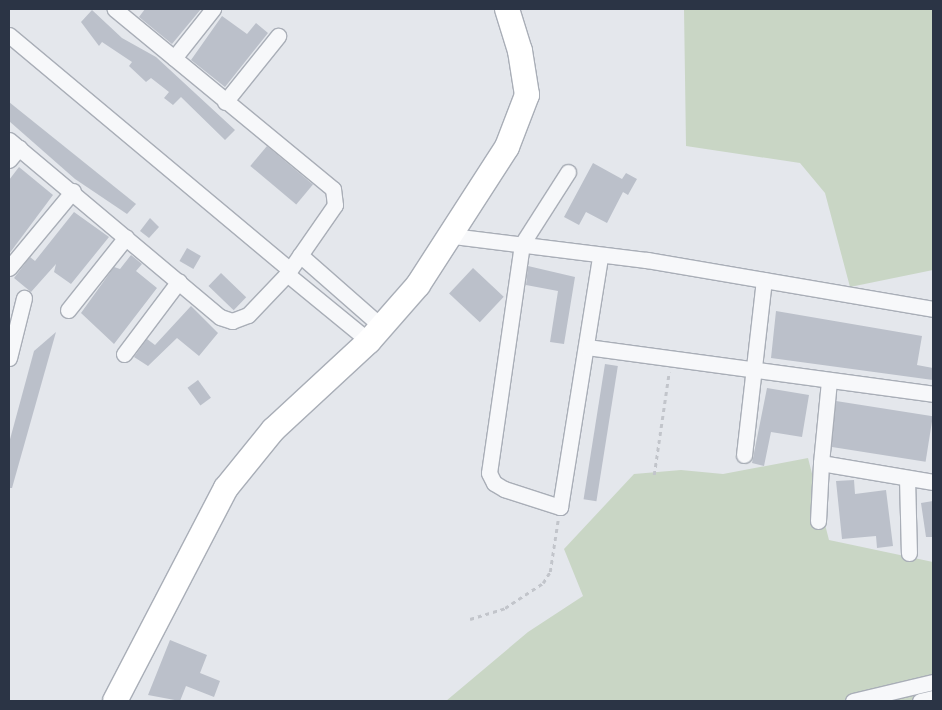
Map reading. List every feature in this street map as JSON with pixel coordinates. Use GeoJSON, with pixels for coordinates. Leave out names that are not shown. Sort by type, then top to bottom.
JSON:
{"type":"FeatureCollection","features":[{"type":"Feature","properties":{"kind":"main road"},"geometry":{"type":"LineString","coordinates":[[115,701],[226,488],[286,416],[375,334],[453,236],[507,147],[527,95],[520,51],[506,9]]}},
{"type":"Feature","properties":{"kind":"street"},"geometry":{"type":"LineString","coordinates":[[174,58],[213,9]]}},
{"type":"Feature","properties":{"kind":"street"},"geometry":{"type":"LineString","coordinates":[[9,160],[14,144],[73,191],[220,317],[232,321],[248,315],[288,272],[337,196],[121,11]]}},
{"type":"Feature","properties":{"kind":"street"},"geometry":{"type":"LineString","coordinates":[[9,34],[288,272],[375,334]]}},
{"type":"Feature","properties":{"kind":"street"},"geometry":{"type":"LineString","coordinates":[[225,102],[278,36]]}},
{"type":"Feature","properties":{"kind":"street"},"geometry":{"type":"LineString","coordinates":[[568,172],[522,244],[489,473],[494,483],[504,489],[560,507],[600,256]]}},
{"type":"Feature","properties":{"kind":"street"},"geometry":{"type":"LineString","coordinates":[[9,268],[73,191]]}},
{"type":"Feature","properties":{"kind":"street"},"geometry":{"type":"LineString","coordinates":[[453,236],[522,244],[764,280],[933,309]]}},
{"type":"Feature","properties":{"kind":"street"},"geometry":{"type":"LineString","coordinates":[[68,310],[126,237]]}},
{"type":"Feature","properties":{"kind":"street"},"geometry":{"type":"LineString","coordinates":[[300,255],[375,334]]}},
{"type":"Feature","properties":{"kind":"street"},"geometry":{"type":"LineString","coordinates":[[744,455],[764,280]]}},
{"type":"Feature","properties":{"kind":"street"},"geometry":{"type":"LineString","coordinates":[[124,354],[179,281]]}},
{"type":"Feature","properties":{"kind":"street"},"geometry":{"type":"LineString","coordinates":[[9,358],[24,298]]}},
{"type":"Feature","properties":{"kind":"street"},"geometry":{"type":"LineString","coordinates":[[586,347],[933,394]]}},
{"type":"Feature","properties":{"kind":"street"},"geometry":{"type":"LineString","coordinates":[[818,521],[821,463],[830,381]]}},
{"type":"Feature","properties":{"kind":"street"},"geometry":{"type":"LineString","coordinates":[[821,463],[933,482]]}},
{"type":"Feature","properties":{"kind":"street"},"geometry":{"type":"LineString","coordinates":[[907,478],[908,553]]}},
{"type":"Feature","properties":{"kind":"street"},"geometry":{"type":"LineString","coordinates":[[853,701],[933,682]]}},
{"type":"Feature","properties":{"kind":"street"},"geometry":{"type":"LineString","coordinates":[[920,701],[933,698]]}},
{"type":"Feature","properties":{"kind":"path"},"geometry":{"type":"LineString","coordinates":[[654,475],[671,360]]}},
{"type":"Feature","properties":{"kind":"path"},"geometry":{"type":"LineString","coordinates":[[470,620],[505,608],[543,583],[550,572],[560,507]]}},
{"type":"Feature","properties":{"kind":"green space"},"geometry":{"type":"Polygon","coordinates":[[[684,9],[933,9],[933,270],[850,287],[825,193],[800,163],[686,146],[684,9]]]}},
{"type":"Feature","properties":{"kind":"green space"},"geometry":{"type":"Polygon","coordinates":[[[808,458],[829,540],[933,562],[933,701],[446,701],[528,632],[583,596],[564,549],[634,474],[681,470],[723,474],[808,458]]]}},
{"type":"Feature","properties":{"kind":"building"},"geometry":{"type":"Polygon","coordinates":[[[145,9],[201,9],[172,44],[139,17],[145,9]]]}},
{"type":"Feature","properties":{"kind":"building"},"geometry":{"type":"Polygon","coordinates":[[[92,10],[122,38],[156,57],[235,130],[225,140],[181,97],[173,105],[164,98],[169,92],[151,78],[146,82],[129,66],[132,62],[102,42],[99,46],[81,22],[92,10]]]}},
{"type":"Feature","properties":{"kind":"building"},"geometry":{"type":"Polygon","coordinates":[[[222,16],[247,34],[256,23],[268,33],[225,87],[191,60],[222,16]]]}},
{"type":"Feature","properties":{"kind":"building"},"geometry":{"type":"Polygon","coordinates":[[[9,102],[136,204],[127,214],[75,179],[9,121],[9,102]]]}},
{"type":"Feature","properties":{"kind":"building"},"geometry":{"type":"Polygon","coordinates":[[[267,146],[313,185],[296,204],[250,166],[267,146]]]}},
{"type":"Feature","properties":{"kind":"building"},"geometry":{"type":"Polygon","coordinates":[[[593,163],[622,179],[626,173],[637,179],[628,195],[623,192],[607,223],[586,212],[579,225],[564,217],[593,163]]]}},
{"type":"Feature","properties":{"kind":"building"},"geometry":{"type":"Polygon","coordinates":[[[19,167],[53,195],[9,254],[9,180],[19,167]]]}},
{"type":"Feature","properties":{"kind":"building"},"geometry":{"type":"Polygon","coordinates":[[[74,212],[109,237],[71,284],[54,272],[56,264],[31,292],[14,278],[30,257],[35,261],[74,212]]]}},
{"type":"Feature","properties":{"kind":"building"},"geometry":{"type":"Polygon","coordinates":[[[150,218],[159,227],[149,238],[140,231],[150,218]]]}},
{"type":"Feature","properties":{"kind":"building"},"geometry":{"type":"Polygon","coordinates":[[[187,248],[201,256],[193,269],[180,261],[187,248]]]}},
{"type":"Feature","properties":{"kind":"building"},"geometry":{"type":"Polygon","coordinates":[[[131,255],[142,264],[136,271],[157,288],[114,344],[81,313],[114,267],[120,269],[131,255]]]}},
{"type":"Feature","properties":{"kind":"building"},"geometry":{"type":"Polygon","coordinates":[[[528,266],[575,277],[564,344],[550,342],[558,291],[526,285],[528,266]]]}},
{"type":"Feature","properties":{"kind":"building"},"geometry":{"type":"Polygon","coordinates":[[[473,268],[504,297],[480,322],[449,294],[473,268]]]}},
{"type":"Feature","properties":{"kind":"building"},"geometry":{"type":"Polygon","coordinates":[[[221,273],[246,297],[234,310],[208,286],[221,273]]]}},
{"type":"Feature","properties":{"kind":"building"},"geometry":{"type":"Polygon","coordinates":[[[191,306],[218,333],[199,356],[177,338],[148,366],[134,357],[147,339],[155,345],[191,306]]]}},
{"type":"Feature","properties":{"kind":"building"},"geometry":{"type":"Polygon","coordinates":[[[776,311],[922,336],[917,365],[933,368],[933,380],[771,358],[776,311]]]}},
{"type":"Feature","properties":{"kind":"building"},"geometry":{"type":"Polygon","coordinates":[[[56,332],[12,488],[9,488],[9,443],[34,351],[56,332]]]}},
{"type":"Feature","properties":{"kind":"building"},"geometry":{"type":"Polygon","coordinates":[[[605,364],[618,366],[596,501],[584,499],[605,364]]]}},
{"type":"Feature","properties":{"kind":"building"},"geometry":{"type":"Polygon","coordinates":[[[198,380],[211,398],[200,405],[187,388],[198,380]]]}},
{"type":"Feature","properties":{"kind":"building"},"geometry":{"type":"Polygon","coordinates":[[[767,388],[809,395],[802,437],[771,432],[764,466],[752,463],[767,388]]]}},
{"type":"Feature","properties":{"kind":"building"},"geometry":{"type":"Polygon","coordinates":[[[836,401],[933,416],[926,462],[829,446],[836,401]]]}},
{"type":"Feature","properties":{"kind":"building"},"geometry":{"type":"Polygon","coordinates":[[[854,480],[855,494],[886,490],[893,546],[877,548],[876,536],[842,539],[836,481],[854,480]]]}},
{"type":"Feature","properties":{"kind":"building"},"geometry":{"type":"Polygon","coordinates":[[[933,501],[933,537],[926,537],[921,503],[933,501]]]}},
{"type":"Feature","properties":{"kind":"building"},"geometry":{"type":"Polygon","coordinates":[[[170,640],[207,655],[200,673],[220,681],[214,697],[186,686],[180,701],[148,695],[170,640]]]}}]}
